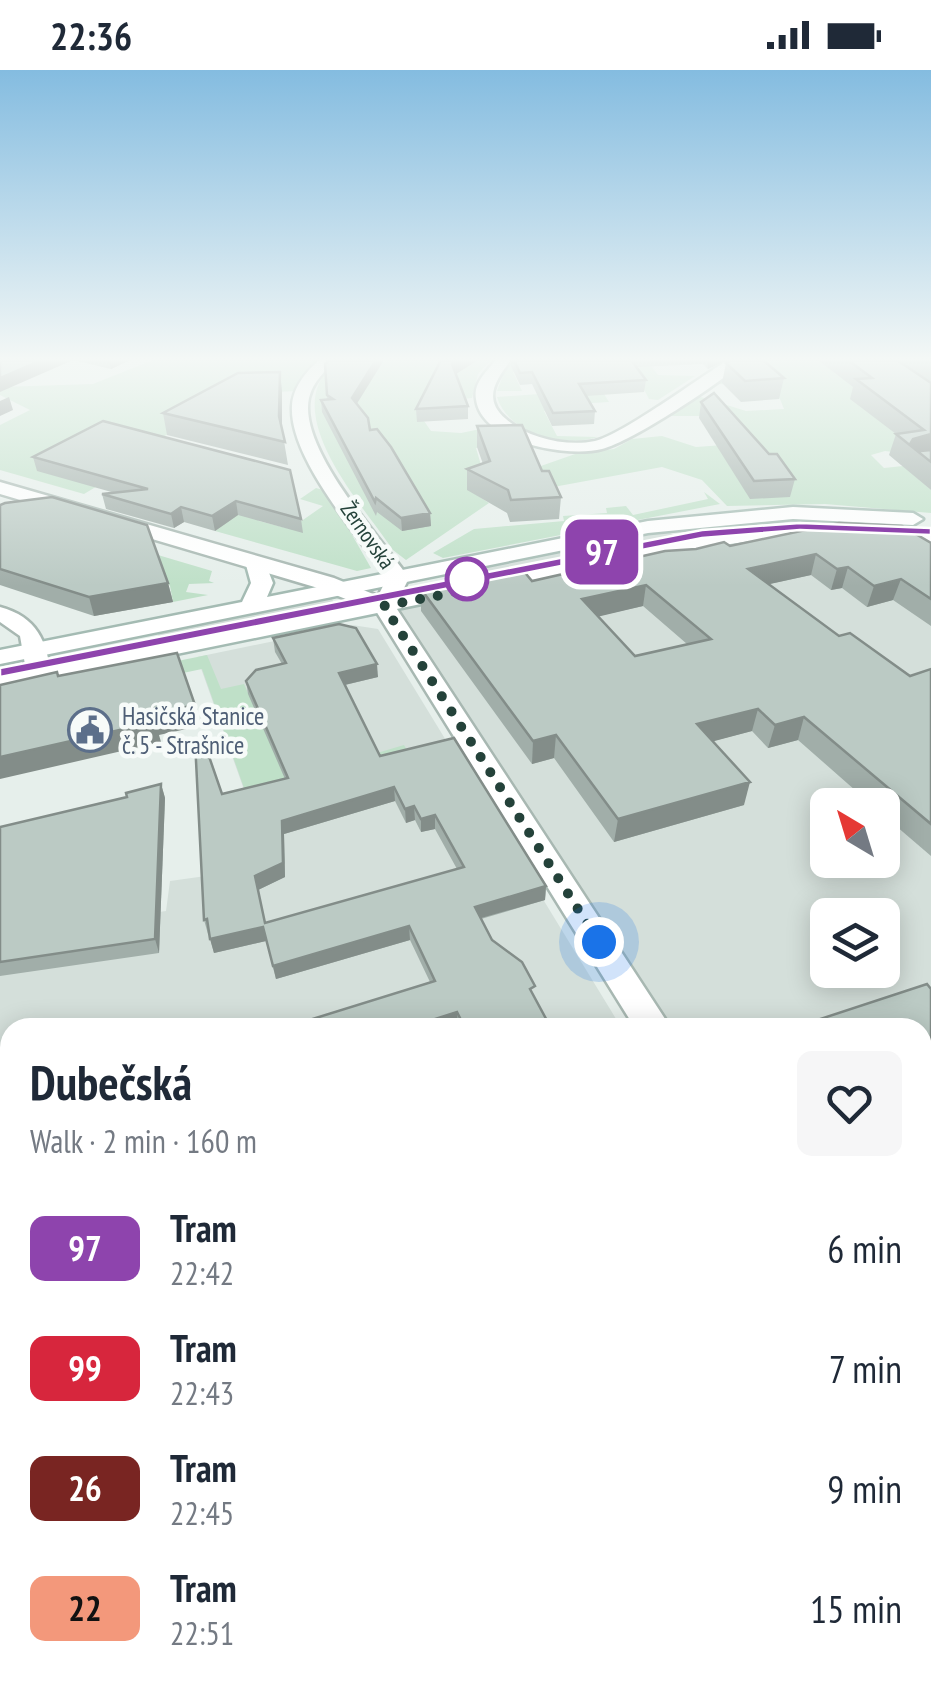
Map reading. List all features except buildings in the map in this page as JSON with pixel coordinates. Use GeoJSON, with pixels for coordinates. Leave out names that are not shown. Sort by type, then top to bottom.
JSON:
{"type":"FeatureCollection","features":[{"type":"Feature","properties":{"kind":"street","name":"Žernovská"},"geometry":{"type":"LineString","coordinates":[[306,436],[334,486],[398,578],[384,606]]}},
{"type":"Feature","properties":{"kind":"street"},"geometry":{"type":"LineString","coordinates":[[528,436],[579,448],[618,436]]}},
{"type":"Feature","properties":{"kind":"street"},"geometry":{"type":"LineString","coordinates":[[299,476],[334,486]]}},
{"type":"Feature","properties":{"kind":"street"},"geometry":{"type":"LineString","coordinates":[[0,488],[345,589],[384,606],[648,1018]]}},
{"type":"Feature","properties":{"kind":"street"},"geometry":{"type":"LineString","coordinates":[[0,515],[32,498]]}},
{"type":"Feature","properties":{"kind":"street"},"geometry":{"type":"LineString","coordinates":[[0,657],[648,527],[744,515],[839,513],[931,521]]}},
{"type":"Feature","properties":{"kind":"street"},"geometry":{"type":"LineString","coordinates":[[0,683],[757,534],[802,532],[931,539]]}},
{"type":"Feature","properties":{"kind":"street"},"geometry":{"type":"LineString","coordinates":[[251,607],[262,582],[256,565]]}},
{"type":"Feature","properties":{"kind":"street"},"geometry":{"type":"LineString","coordinates":[[0,614],[26,626],[36,650],[39,676]]}},
{"type":"Feature","properties":{"kind":"shaded area"},"geometry":{"type":"Polygon","coordinates":[[[668,531],[678,539],[463,583],[456,573],[668,531]]]}},
{"type":"Feature","properties":{"kind":"shaded area"},"geometry":{"type":"Polygon","coordinates":[[[718,543],[747,562],[931,569],[931,1018],[665,1018],[397,610],[718,543]]]}},
{"type":"Feature","properties":{"kind":"shaded area"},"geometry":{"type":"Polygon","coordinates":[[[332,599],[336,607],[167,644],[161,643],[158,634],[332,599]]]}},
{"type":"Feature","properties":{"kind":"shaded area"},"geometry":{"type":"Polygon","coordinates":[[[352,625],[378,629],[616,1018],[0,1018],[0,935],[166,911],[170,881],[249,870],[248,801],[197,657],[352,625]]]}},
{"type":"Feature","properties":{"kind":"green space"},"geometry":{"type":"Polygon","coordinates":[[[0,436],[166,436],[161,438],[259,521],[290,529],[323,506],[300,499],[316,488],[327,491],[371,568],[357,571],[215,531],[237,515],[208,507],[184,522],[99,485],[84,494],[0,470],[0,436]]]}},
{"type":"Feature","properties":{"kind":"green space"},"geometry":{"type":"Polygon","coordinates":[[[488,436],[493,447],[476,448],[481,465],[538,467],[578,453],[614,449],[632,439],[662,436],[696,447],[737,444],[726,436],[900,436],[909,454],[885,451],[871,455],[884,468],[903,466],[931,490],[931,513],[825,504],[727,506],[702,480],[662,467],[537,490],[469,490],[489,503],[406,560],[393,550],[348,487],[321,437],[488,436]]]}},
{"type":"Feature","properties":{"kind":"green space"},"geometry":{"type":"Polygon","coordinates":[[[541,436],[598,437],[569,441],[541,436]]]}},
{"type":"Feature","properties":{"kind":"green space"},"geometry":{"type":"Polygon","coordinates":[[[704,492],[720,504],[443,558],[433,553],[474,529],[564,521],[563,516],[607,513],[606,508],[626,506],[633,515],[708,499],[704,492]]]}},
{"type":"Feature","properties":{"kind":"green space"},"geometry":{"type":"Polygon","coordinates":[[[141,550],[212,571],[209,581],[214,583],[189,584],[186,592],[208,595],[173,602],[170,586],[141,550]]]}},
{"type":"Feature","properties":{"kind":"green space"},"geometry":{"type":"Polygon","coordinates":[[[207,655],[221,689],[244,684],[284,775],[293,778],[404,745],[413,761],[249,802],[202,669],[145,681],[104,676],[207,655]]]}},
{"type":"Feature","properties":{"kind":"tram line","name":"97"},"geometry":{"type":"LineString","coordinates":[[0,673],[655,541],[800,526],[931,532]]}},
{"type":"Feature","properties":{"kind":"tram line"},"geometry":{"type":"LineString","coordinates":[[0,673],[655,541],[767,527],[846,527]]}},
{"type":"Feature","properties":{"kind":"tram line"},"geometry":{"type":"LineString","coordinates":[[881,528],[931,531]]}},
{"type":"Feature","properties":{"kind":"place","name":"Hasičská Stanice č. 5 - Strašnice"},"geometry":{"type":"Point","coordinates":[90,730]}},
{"type":"Feature","properties":{"kind":"route"},"geometry":{"type":"LineString","coordinates":[[467,579],[457,592],[384,606],[599,942]]}}]}
